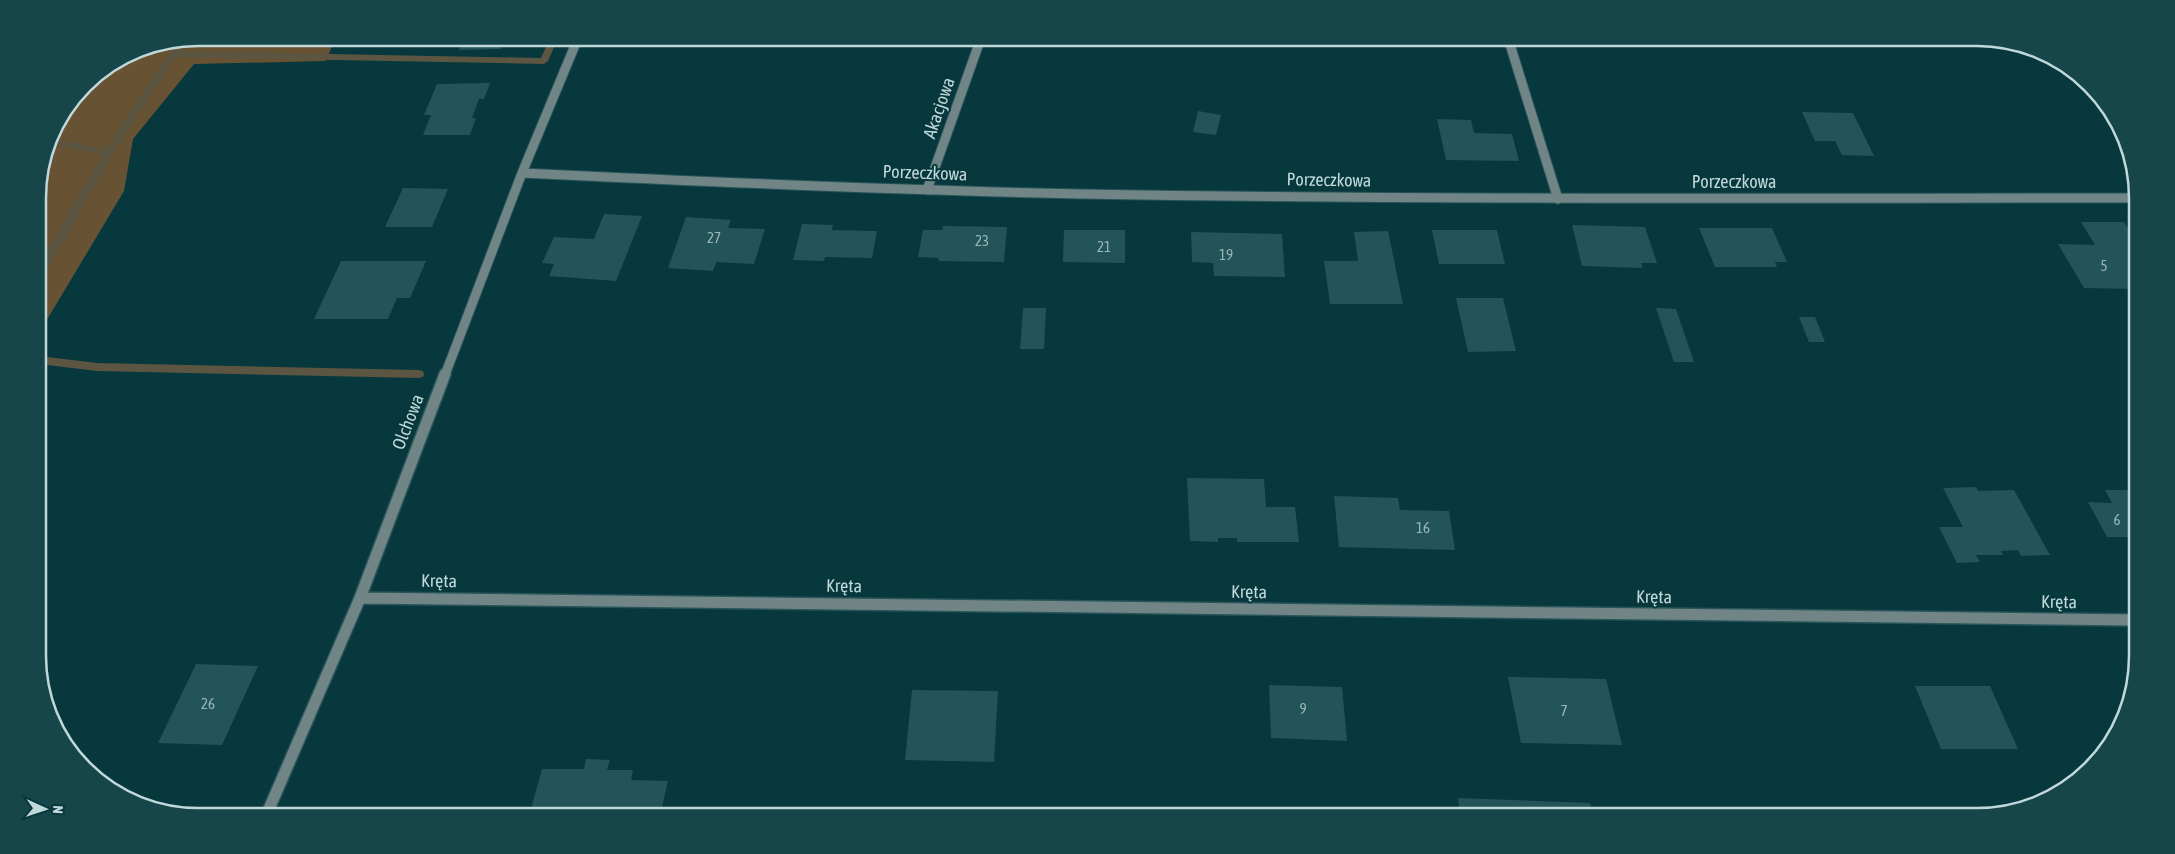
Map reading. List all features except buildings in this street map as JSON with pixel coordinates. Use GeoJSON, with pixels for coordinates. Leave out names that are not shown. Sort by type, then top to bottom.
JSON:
{"type":"FeatureCollection","features":[{"type":"Feature","properties":{"kind":"street","name":"Olchowa"},"geometry":{"type":"LineString","coordinates":[[269,808],[360,598],[522,173],[575,46]]}},
{"type":"Feature","properties":{"kind":"street","name":"Akacjowa"},"geometry":{"type":"LineString","coordinates":[[928,190],[977,46]]}},
{"type":"Feature","properties":{"kind":"street"},"geometry":{"type":"LineString","coordinates":[[1510,46],[1558,198]]}},
{"type":"Feature","properties":{"kind":"street","name":"Porzeczkowa"},"geometry":{"type":"LineString","coordinates":[[522,173],[928,190],[1558,198],[2129,198]]}},
{"type":"Feature","properties":{"kind":"street","name":"Kręta"},"geometry":{"type":"LineString","coordinates":[[360,598],[2129,620]]}},
{"type":"Feature","properties":{"kind":"shaded area"},"geometry":{"type":"Polygon","coordinates":[[[199,46],[332,46],[326,61],[194,64],[133,139],[124,191],[47,320],[47,189],[51,159],[67,122],[84,98],[98,84],[122,67],[159,51],[199,46]]]}},
{"type":"Feature","properties":{"kind":"waterway"},"geometry":{"type":"LineString","coordinates":[[173,54],[544,61],[551,46]]}},
{"type":"Feature","properties":{"kind":"waterway"},"geometry":{"type":"LineString","coordinates":[[173,54],[177,48]]}},
{"type":"Feature","properties":{"kind":"waterway"},"geometry":{"type":"LineString","coordinates":[[108,153],[173,54]]}},
{"type":"Feature","properties":{"kind":"waterway"},"geometry":{"type":"LineString","coordinates":[[57,142],[108,153]]}},
{"type":"Feature","properties":{"kind":"waterway"},"geometry":{"type":"LineString","coordinates":[[47,261],[108,153]]}},
{"type":"Feature","properties":{"kind":"waterway"},"geometry":{"type":"LineString","coordinates":[[47,361],[97,367],[419,374]]}}]}
